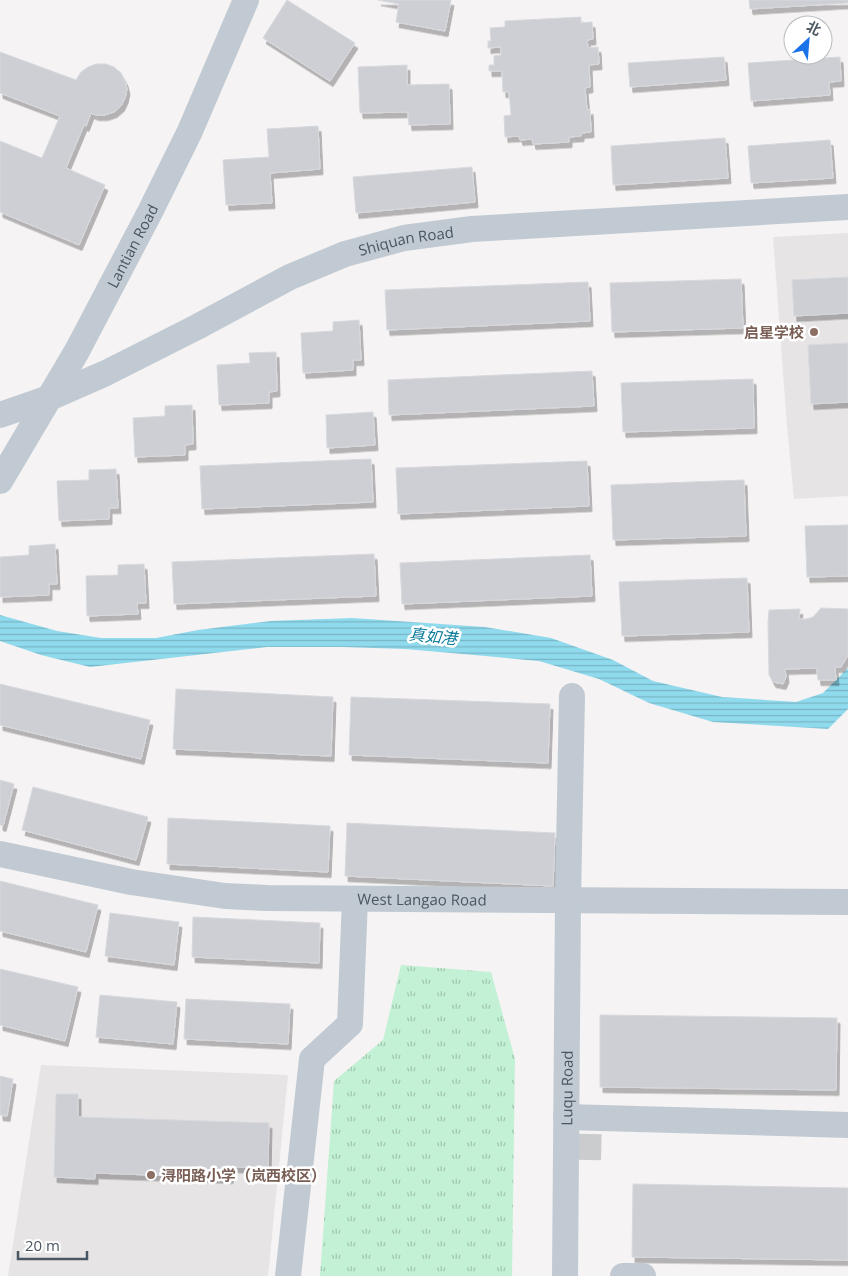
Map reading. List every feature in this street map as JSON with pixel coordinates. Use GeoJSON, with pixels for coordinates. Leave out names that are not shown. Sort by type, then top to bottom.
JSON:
{"type":"FeatureCollection","features":[{"type":"Feature","properties":{"kind":"street","name":"Lantian Road"},"geometry":{"type":"LineString","coordinates":[[0,481],[86,335],[150,212],[190,131],[246,0]]}},
{"type":"Feature","properties":{"kind":"street","name":"Shiquan Road"},"geometry":{"type":"LineString","coordinates":[[0,415],[49,398],[106,373],[290,277],[345,254],[404,238],[472,230],[848,207]]}},
{"type":"Feature","properties":{"kind":"street","name":"Luqu Road"},"geometry":{"type":"LineString","coordinates":[[565,1276],[568,900],[572,696]]}},
{"type":"Feature","properties":{"kind":"street","name":"West Langao Road"},"geometry":{"type":"LineString","coordinates":[[0,854],[131,882],[184,891],[259,898],[848,902]]}},
{"type":"Feature","properties":{"kind":"street"},"geometry":{"type":"LineString","coordinates":[[288,1276],[312,1059],[350,1024],[355,899]]}},
{"type":"Feature","properties":{"kind":"street"},"geometry":{"type":"LineString","coordinates":[[566,1117],[848,1125]]}},
{"type":"Feature","properties":{"kind":"street"},"geometry":{"type":"LineString","coordinates":[[623,1276],[644,1276]]}},
{"type":"Feature","properties":{"kind":"shaded area","name":"启星学校"},"geometry":{"type":"Polygon","coordinates":[[[848,233],[848,496],[794,499],[773,237],[848,233]]]}},
{"type":"Feature","properties":{"kind":"shaded area","name":"浔阳路小学（岚西校区）"},"geometry":{"type":"Polygon","coordinates":[[[41,1065],[288,1075],[268,1276],[8,1276],[41,1065]]]}},
{"type":"Feature","properties":{"kind":"green space"},"geometry":{"type":"Polygon","coordinates":[[[401,965],[491,972],[515,1059],[512,1276],[320,1276],[334,1081],[383,1040],[401,965]]]}},
{"type":"Feature","properties":{"kind":"water","name":"真如港"},"geometry":{"type":"Polygon","coordinates":[[[0,615],[57,631],[101,638],[156,638],[198,630],[271,621],[352,618],[485,627],[551,638],[613,660],[653,681],[722,697],[796,702],[823,693],[848,668],[848,709],[828,729],[713,722],[649,703],[599,679],[539,661],[405,649],[267,647],[90,667],[41,655],[0,641],[0,615]]]}},
{"type":"Feature","properties":{"kind":"building"},"geometry":{"type":"Polygon","coordinates":[[[287,0],[355,43],[330,81],[263,38],[287,0]]]}},
{"type":"Feature","properties":{"kind":"building"},"geometry":{"type":"Polygon","coordinates":[[[378,0],[451,0],[445,31],[396,22],[399,4],[378,0]]]}},
{"type":"Feature","properties":{"kind":"building"},"geometry":{"type":"Polygon","coordinates":[[[749,0],[848,0],[848,3],[750,9],[749,0]]]}},
{"type":"Feature","properties":{"kind":"building"},"geometry":{"type":"Polygon","coordinates":[[[581,17],[581,23],[592,22],[593,39],[587,40],[588,48],[598,47],[599,64],[589,65],[590,87],[585,88],[587,110],[590,109],[591,132],[581,133],[581,136],[569,137],[569,142],[533,144],[532,139],[520,140],[519,136],[505,137],[504,116],[511,115],[509,92],[503,92],[502,71],[489,71],[489,65],[494,65],[494,56],[501,55],[501,47],[488,48],[488,41],[491,41],[490,28],[505,27],[505,21],[581,17]]]}},
{"type":"Feature","properties":{"kind":"building"},"geometry":{"type":"Polygon","coordinates":[[[0,52],[76,80],[81,72],[88,67],[96,64],[106,64],[114,67],[121,73],[125,81],[127,89],[121,106],[114,112],[105,115],[91,113],[66,168],[105,185],[79,245],[0,212],[0,141],[42,158],[60,116],[0,93],[0,52]]]}},
{"type":"Feature","properties":{"kind":"building"},"geometry":{"type":"Polygon","coordinates":[[[724,57],[726,80],[630,87],[628,63],[724,57]]]}},
{"type":"Feature","properties":{"kind":"building"},"geometry":{"type":"Polygon","coordinates":[[[833,57],[840,57],[841,81],[829,82],[830,95],[751,101],[748,63],[783,61],[783,65],[833,65],[833,57]]]}},
{"type":"Feature","properties":{"kind":"building"},"geometry":{"type":"Polygon","coordinates":[[[407,65],[407,85],[449,84],[450,124],[409,125],[408,112],[360,113],[358,67],[407,65]]]}},
{"type":"Feature","properties":{"kind":"building"},"geometry":{"type":"Polygon","coordinates":[[[318,126],[320,169],[270,173],[272,203],[226,205],[223,160],[269,157],[267,129],[318,126]]]}},
{"type":"Feature","properties":{"kind":"building"},"geometry":{"type":"Polygon","coordinates":[[[725,138],[728,178],[613,185],[611,146],[725,138]]]}},
{"type":"Feature","properties":{"kind":"building"},"geometry":{"type":"Polygon","coordinates":[[[830,140],[833,178],[751,183],[748,146],[830,140]]]}},
{"type":"Feature","properties":{"kind":"building"},"geometry":{"type":"Polygon","coordinates":[[[472,167],[475,202],[356,213],[353,177],[472,167]]]}},
{"type":"Feature","properties":{"kind":"building"},"geometry":{"type":"Polygon","coordinates":[[[848,277],[848,313],[794,316],[792,280],[848,277]]]}},
{"type":"Feature","properties":{"kind":"building"},"geometry":{"type":"Polygon","coordinates":[[[741,279],[743,328],[612,332],[610,283],[741,279]]]}},
{"type":"Feature","properties":{"kind":"building"},"geometry":{"type":"Polygon","coordinates":[[[588,282],[590,321],[387,330],[385,290],[588,282]]]}},
{"type":"Feature","properties":{"kind":"building"},"geometry":{"type":"Polygon","coordinates":[[[359,320],[361,360],[353,360],[353,370],[303,373],[301,333],[333,331],[333,322],[359,320]]]}},
{"type":"Feature","properties":{"kind":"building"},"geometry":{"type":"Polygon","coordinates":[[[848,343],[848,402],[811,404],[808,345],[848,343]]]}},
{"type":"Feature","properties":{"kind":"building"},"geometry":{"type":"Polygon","coordinates":[[[276,352],[277,391],[269,392],[269,403],[219,405],[217,365],[250,363],[249,353],[276,352]]]}},
{"type":"Feature","properties":{"kind":"building"},"geometry":{"type":"Polygon","coordinates":[[[592,371],[594,406],[389,415],[388,380],[592,371]]]}},
{"type":"Feature","properties":{"kind":"building"},"geometry":{"type":"Polygon","coordinates":[[[753,379],[754,428],[623,432],[621,383],[753,379]]]}},
{"type":"Feature","properties":{"kind":"building"},"geometry":{"type":"Polygon","coordinates":[[[192,405],[193,444],[185,445],[185,455],[135,457],[133,418],[165,416],[165,406],[192,405]]]}},
{"type":"Feature","properties":{"kind":"building"},"geometry":{"type":"Polygon","coordinates":[[[373,412],[375,445],[327,448],[326,415],[373,412]]]}},
{"type":"Feature","properties":{"kind":"building"},"geometry":{"type":"Polygon","coordinates":[[[371,459],[373,502],[202,509],[200,466],[371,459]]]}},
{"type":"Feature","properties":{"kind":"building"},"geometry":{"type":"Polygon","coordinates":[[[587,461],[589,506],[398,514],[396,468],[587,461]]]}},
{"type":"Feature","properties":{"kind":"building"},"geometry":{"type":"Polygon","coordinates":[[[116,469],[118,508],[109,508],[109,519],[59,521],[57,481],[89,480],[89,470],[116,469]]]}},
{"type":"Feature","properties":{"kind":"building"},"geometry":{"type":"Polygon","coordinates":[[[744,480],[746,536],[613,540],[611,485],[744,480]]]}},
{"type":"Feature","properties":{"kind":"building"},"geometry":{"type":"Polygon","coordinates":[[[848,525],[848,576],[807,577],[805,526],[848,525]]]}},
{"type":"Feature","properties":{"kind":"building"},"geometry":{"type":"Polygon","coordinates":[[[55,544],[57,584],[49,584],[49,595],[0,597],[0,557],[29,555],[29,546],[55,544]]]}},
{"type":"Feature","properties":{"kind":"building"},"geometry":{"type":"Polygon","coordinates":[[[374,554],[376,596],[174,604],[172,562],[374,554]]]}},
{"type":"Feature","properties":{"kind":"building"},"geometry":{"type":"Polygon","coordinates":[[[590,555],[592,596],[402,604],[400,563],[590,555]]]}},
{"type":"Feature","properties":{"kind":"building"},"geometry":{"type":"Polygon","coordinates":[[[144,564],[146,603],[137,603],[138,614],[87,616],[86,576],[118,575],[118,565],[144,564]]]}},
{"type":"Feature","properties":{"kind":"building"},"geometry":{"type":"Polygon","coordinates":[[[747,578],[749,632],[622,636],[619,582],[747,578]]]}},
{"type":"Feature","properties":{"kind":"building"},"geometry":{"type":"Polygon","coordinates":[[[821,608],[848,609],[848,655],[841,667],[835,667],[836,680],[818,680],[817,668],[785,669],[786,677],[783,684],[773,682],[769,675],[769,610],[800,609],[799,619],[806,619],[813,617],[821,608]]]}},
{"type":"Feature","properties":{"kind":"building"},"geometry":{"type":"Polygon","coordinates":[[[0,684],[150,720],[141,759],[0,725],[0,684]]]}},
{"type":"Feature","properties":{"kind":"building"},"geometry":{"type":"Polygon","coordinates":[[[176,689],[333,697],[331,756],[173,749],[176,689]]]}},
{"type":"Feature","properties":{"kind":"building"},"geometry":{"type":"Polygon","coordinates":[[[351,697],[550,704],[548,763],[349,755],[351,697]]]}},
{"type":"Feature","properties":{"kind":"building"},"geometry":{"type":"Polygon","coordinates":[[[0,780],[14,784],[3,826],[0,825],[0,780]]]}},
{"type":"Feature","properties":{"kind":"building"},"geometry":{"type":"Polygon","coordinates":[[[33,787],[148,817],[136,860],[22,830],[33,787]]]}},
{"type":"Feature","properties":{"kind":"building"},"geometry":{"type":"Polygon","coordinates":[[[168,818],[330,826],[328,872],[167,864],[168,818]]]}},
{"type":"Feature","properties":{"kind":"building"},"geometry":{"type":"Polygon","coordinates":[[[347,823],[555,833],[553,886],[345,876],[347,823]]]}},
{"type":"Feature","properties":{"kind":"building"},"geometry":{"type":"Polygon","coordinates":[[[0,881],[98,905],[86,952],[0,931],[0,881]]]}},
{"type":"Feature","properties":{"kind":"building"},"geometry":{"type":"Polygon","coordinates":[[[110,913],[179,922],[174,965],[105,956],[110,913]]]}},
{"type":"Feature","properties":{"kind":"building"},"geometry":{"type":"Polygon","coordinates":[[[193,917],[320,923],[319,963],[192,957],[193,917]]]}},
{"type":"Feature","properties":{"kind":"building"},"geometry":{"type":"Polygon","coordinates":[[[0,969],[78,987],[65,1041],[0,1025],[0,969]]]}},
{"type":"Feature","properties":{"kind":"building"},"geometry":{"type":"Polygon","coordinates":[[[100,995],[177,1002],[173,1044],[96,1037],[100,995]]]}},
{"type":"Feature","properties":{"kind":"building"},"geometry":{"type":"Polygon","coordinates":[[[186,999],[290,1004],[288,1044],[184,1039],[186,999]]]}},
{"type":"Feature","properties":{"kind":"building"},"geometry":{"type":"Polygon","coordinates":[[[600,1015],[837,1018],[836,1090],[600,1087],[600,1015]]]}},
{"type":"Feature","properties":{"kind":"building"},"geometry":{"type":"Polygon","coordinates":[[[0,1076],[13,1079],[7,1116],[0,1115],[0,1076]]]}},
{"type":"Feature","properties":{"kind":"building"},"geometry":{"type":"Polygon","coordinates":[[[56,1094],[78,1094],[78,1117],[269,1123],[268,1168],[231,1167],[230,1178],[95,1173],[95,1179],[54,1177],[56,1094]]]}},
{"type":"Feature","properties":{"kind":"building"},"geometry":{"type":"Polygon","coordinates":[[[633,1184],[848,1188],[848,1260],[632,1257],[633,1184]]]}},
{"type":"Feature","properties":{"kind":"tunnel"},"geometry":{"type":"LineString","coordinates":[[588,1160],[589,1118]]}},
{"type":"Feature","properties":{"kind":"place","name":"启星学校"},"geometry":{"type":"Point","coordinates":[814,332]}},
{"type":"Feature","properties":{"kind":"place","name":"浔阳路小学（岚西校区）"},"geometry":{"type":"Point","coordinates":[151,1175]}}]}
